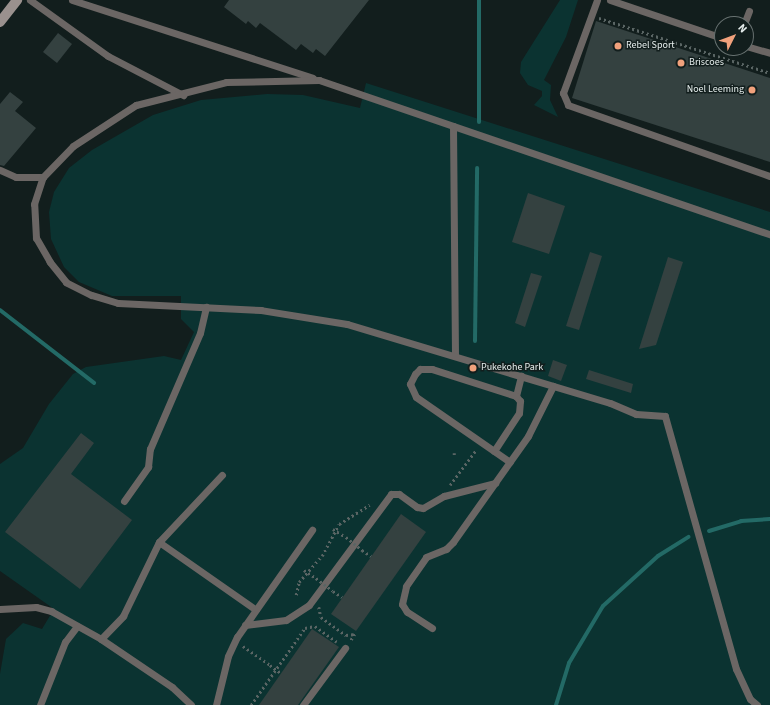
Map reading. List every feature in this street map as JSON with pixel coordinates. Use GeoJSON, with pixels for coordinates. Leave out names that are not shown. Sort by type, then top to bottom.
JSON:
{"type":"FeatureCollection","features":[{"type":"Feature","properties":{"kind":"main road"},"geometry":{"type":"LineString","coordinates":[[0,22],[17,0]]}},
{"type":"Feature","properties":{"kind":"lane"},"geometry":{"type":"LineString","coordinates":[[30,0],[108,56],[183,95]]}},
{"type":"Feature","properties":{"kind":"lane"},"geometry":{"type":"LineString","coordinates":[[72,0],[319,80],[770,234]]}},
{"type":"Feature","properties":{"kind":"lane"},"geometry":{"type":"LineString","coordinates":[[597,0],[563,93],[568,105],[770,176]]}},
{"type":"Feature","properties":{"kind":"lane"},"geometry":{"type":"LineString","coordinates":[[610,0],[714,35]]}},
{"type":"Feature","properties":{"kind":"lane"},"geometry":{"type":"LineString","coordinates":[[747,16],[749,11]]}},
{"type":"Feature","properties":{"kind":"lane"},"geometry":{"type":"LineString","coordinates":[[754,48],[770,53]]}},
{"type":"Feature","properties":{"kind":"lane"},"geometry":{"type":"LineString","coordinates":[[319,80],[226,82],[183,95],[136,105],[73,146],[43,177],[34,204],[36,238],[66,282],[91,296],[118,303],[261,310],[347,324],[521,376],[641,415],[665,416],[669,421],[736,669],[750,699],[757,705]]}},
{"type":"Feature","properties":{"kind":"lane"},"geometry":{"type":"LineString","coordinates":[[453,126],[455,356]]}},
{"type":"Feature","properties":{"kind":"lane"},"geometry":{"type":"LineString","coordinates":[[0,170],[16,177],[43,177]]}},
{"type":"Feature","properties":{"kind":"lane"},"geometry":{"type":"LineString","coordinates":[[124,501],[148,467],[150,449],[202,329],[206,307]]}},
{"type":"Feature","properties":{"kind":"lane"},"geometry":{"type":"LineString","coordinates":[[494,451],[519,413],[520,401],[516,396],[432,369],[420,369],[412,378],[412,391],[416,397],[494,451],[510,462]]}},
{"type":"Feature","properties":{"kind":"lane"},"geometry":{"type":"LineString","coordinates":[[516,396],[521,376]]}},
{"type":"Feature","properties":{"kind":"lane"},"geometry":{"type":"LineString","coordinates":[[432,628],[407,612],[402,604],[406,586],[426,557],[446,549],[453,542],[540,418],[553,386]]}},
{"type":"Feature","properties":{"kind":"lane"},"geometry":{"type":"LineString","coordinates":[[101,639],[123,616],[159,542],[222,475]]}},
{"type":"Feature","properties":{"kind":"lane"},"geometry":{"type":"LineString","coordinates":[[245,625],[286,620],[309,605],[391,494],[399,494],[417,507],[423,508],[439,499],[495,483]]}},
{"type":"Feature","properties":{"kind":"lane"},"geometry":{"type":"LineString","coordinates":[[216,705],[228,656],[245,625],[312,530]]}},
{"type":"Feature","properties":{"kind":"lane"},"geometry":{"type":"LineString","coordinates":[[159,542],[256,610]]}},
{"type":"Feature","properties":{"kind":"lane"},"geometry":{"type":"LineString","coordinates":[[0,609],[36,607],[51,611],[101,639],[172,687],[191,705]]}},
{"type":"Feature","properties":{"kind":"lane"},"geometry":{"type":"LineString","coordinates":[[40,705],[65,642],[77,626]]}},
{"type":"Feature","properties":{"kind":"lane"},"geometry":{"type":"LineString","coordinates":[[303,705],[345,648]]}},
{"type":"Feature","properties":{"kind":"path"},"geometry":{"type":"LineString","coordinates":[[598,18],[770,73]]}},
{"type":"Feature","properties":{"kind":"path"},"geometry":{"type":"LineString","coordinates":[[439,499],[476,450]]}},
{"type":"Feature","properties":{"kind":"path"},"geometry":{"type":"LineString","coordinates":[[296,595],[305,571],[322,556],[334,529],[378,499],[384,502]]}},
{"type":"Feature","properties":{"kind":"path"},"geometry":{"type":"LineString","coordinates":[[334,529],[371,556]]}},
{"type":"Feature","properties":{"kind":"path"},"geometry":{"type":"LineString","coordinates":[[305,571],[342,597]]}},
{"type":"Feature","properties":{"kind":"path"},"geometry":{"type":"LineString","coordinates":[[320,609],[321,617],[346,635],[355,634],[352,638]]}},
{"type":"Feature","properties":{"kind":"path"},"geometry":{"type":"LineString","coordinates":[[251,705],[305,628],[314,626],[345,648]]}},
{"type":"Feature","properties":{"kind":"path"},"geometry":{"type":"LineString","coordinates":[[246,648],[281,673]]}},
{"type":"Feature","properties":{"kind":"shaded area"},"geometry":{"type":"Polygon","coordinates":[[[560,0],[578,0],[566,37],[544,80],[551,85],[550,100],[558,117],[534,105],[542,96],[542,91],[528,85],[520,73],[521,62],[560,0]]]}},
{"type":"Feature","properties":{"kind":"shaded area","name":"Pukekohe Park"},"geometry":{"type":"Polygon","coordinates":[[[366,83],[770,212],[770,705],[0,705],[0,674],[6,639],[23,623],[42,629],[54,609],[0,571],[0,464],[23,448],[49,404],[73,374],[86,367],[164,356],[181,360],[194,332],[181,319],[181,296],[112,296],[79,282],[64,267],[51,239],[49,212],[54,192],[69,168],[92,150],[153,115],[201,100],[267,94],[303,95],[360,108],[366,83]]]}},
{"type":"Feature","properties":{"kind":"building"},"geometry":{"type":"Polygon","coordinates":[[[229,0],[369,0],[325,56],[316,49],[313,53],[301,44],[296,50],[260,23],[256,28],[248,21],[246,24],[224,7],[229,0]]]}},
{"type":"Feature","properties":{"kind":"building"},"geometry":{"type":"Polygon","coordinates":[[[596,21],[770,78],[770,162],[572,98],[596,21]]]}},
{"type":"Feature","properties":{"kind":"building"},"geometry":{"type":"Polygon","coordinates":[[[58,33],[72,44],[57,63],[43,52],[58,33]]]}},
{"type":"Feature","properties":{"kind":"building"},"geometry":{"type":"Polygon","coordinates":[[[10,92],[23,102],[15,111],[36,128],[4,166],[0,165],[0,104],[10,92]]]}},
{"type":"Feature","properties":{"kind":"building"},"geometry":{"type":"Polygon","coordinates":[[[528,193],[565,206],[549,254],[512,242],[528,193]]]}},
{"type":"Feature","properties":{"kind":"building"},"geometry":{"type":"Polygon","coordinates":[[[590,252],[602,256],[579,330],[566,326],[590,252]]]}},
{"type":"Feature","properties":{"kind":"building"},"geometry":{"type":"Polygon","coordinates":[[[668,257],[683,262],[656,345],[639,349],[668,257]]]}},
{"type":"Feature","properties":{"kind":"building"},"geometry":{"type":"Polygon","coordinates":[[[531,273],[542,276],[525,327],[515,323],[531,273]]]}},
{"type":"Feature","properties":{"kind":"building"},"geometry":{"type":"Polygon","coordinates":[[[553,360],[567,365],[561,381],[548,376],[553,360]]]}},
{"type":"Feature","properties":{"kind":"building"},"geometry":{"type":"Polygon","coordinates":[[[589,370],[633,384],[631,393],[586,379],[589,370]]]}},
{"type":"Feature","properties":{"kind":"building"},"geometry":{"type":"Polygon","coordinates":[[[81,433],[94,443],[71,474],[132,520],[80,589],[5,532],[81,433]]]}},
{"type":"Feature","properties":{"kind":"building"},"geometry":{"type":"Polygon","coordinates":[[[401,514],[426,532],[356,631],[331,614],[401,514]]]}},
{"type":"Feature","properties":{"kind":"building"},"geometry":{"type":"Polygon","coordinates":[[[312,629],[339,647],[298,705],[259,705],[312,629]]]}},
{"type":"Feature","properties":{"kind":"waterway"},"geometry":{"type":"LineString","coordinates":[[479,0],[479,122]]}},
{"type":"Feature","properties":{"kind":"waterway"},"geometry":{"type":"LineString","coordinates":[[475,341],[477,168]]}},
{"type":"Feature","properties":{"kind":"waterway"},"geometry":{"type":"LineString","coordinates":[[0,310],[94,383]]}},
{"type":"Feature","properties":{"kind":"waterway"},"geometry":{"type":"LineString","coordinates":[[709,531],[741,521],[770,519]]}},
{"type":"Feature","properties":{"kind":"waterway"},"geometry":{"type":"LineString","coordinates":[[556,705],[569,663],[603,606],[658,556],[689,537]]}},
{"type":"Feature","properties":{"kind":"place","name":"Rebel Sport"},"geometry":{"type":"Point","coordinates":[618,46]}},
{"type":"Feature","properties":{"kind":"place","name":"Briscoes"},"geometry":{"type":"Point","coordinates":[681,63]}},
{"type":"Feature","properties":{"kind":"place","name":"Noel Leeming"},"geometry":{"type":"Point","coordinates":[752,90]}},
{"type":"Feature","properties":{"kind":"place","name":"Pukekohe Park"},"geometry":{"type":"Point","coordinates":[473,368]}}]}
